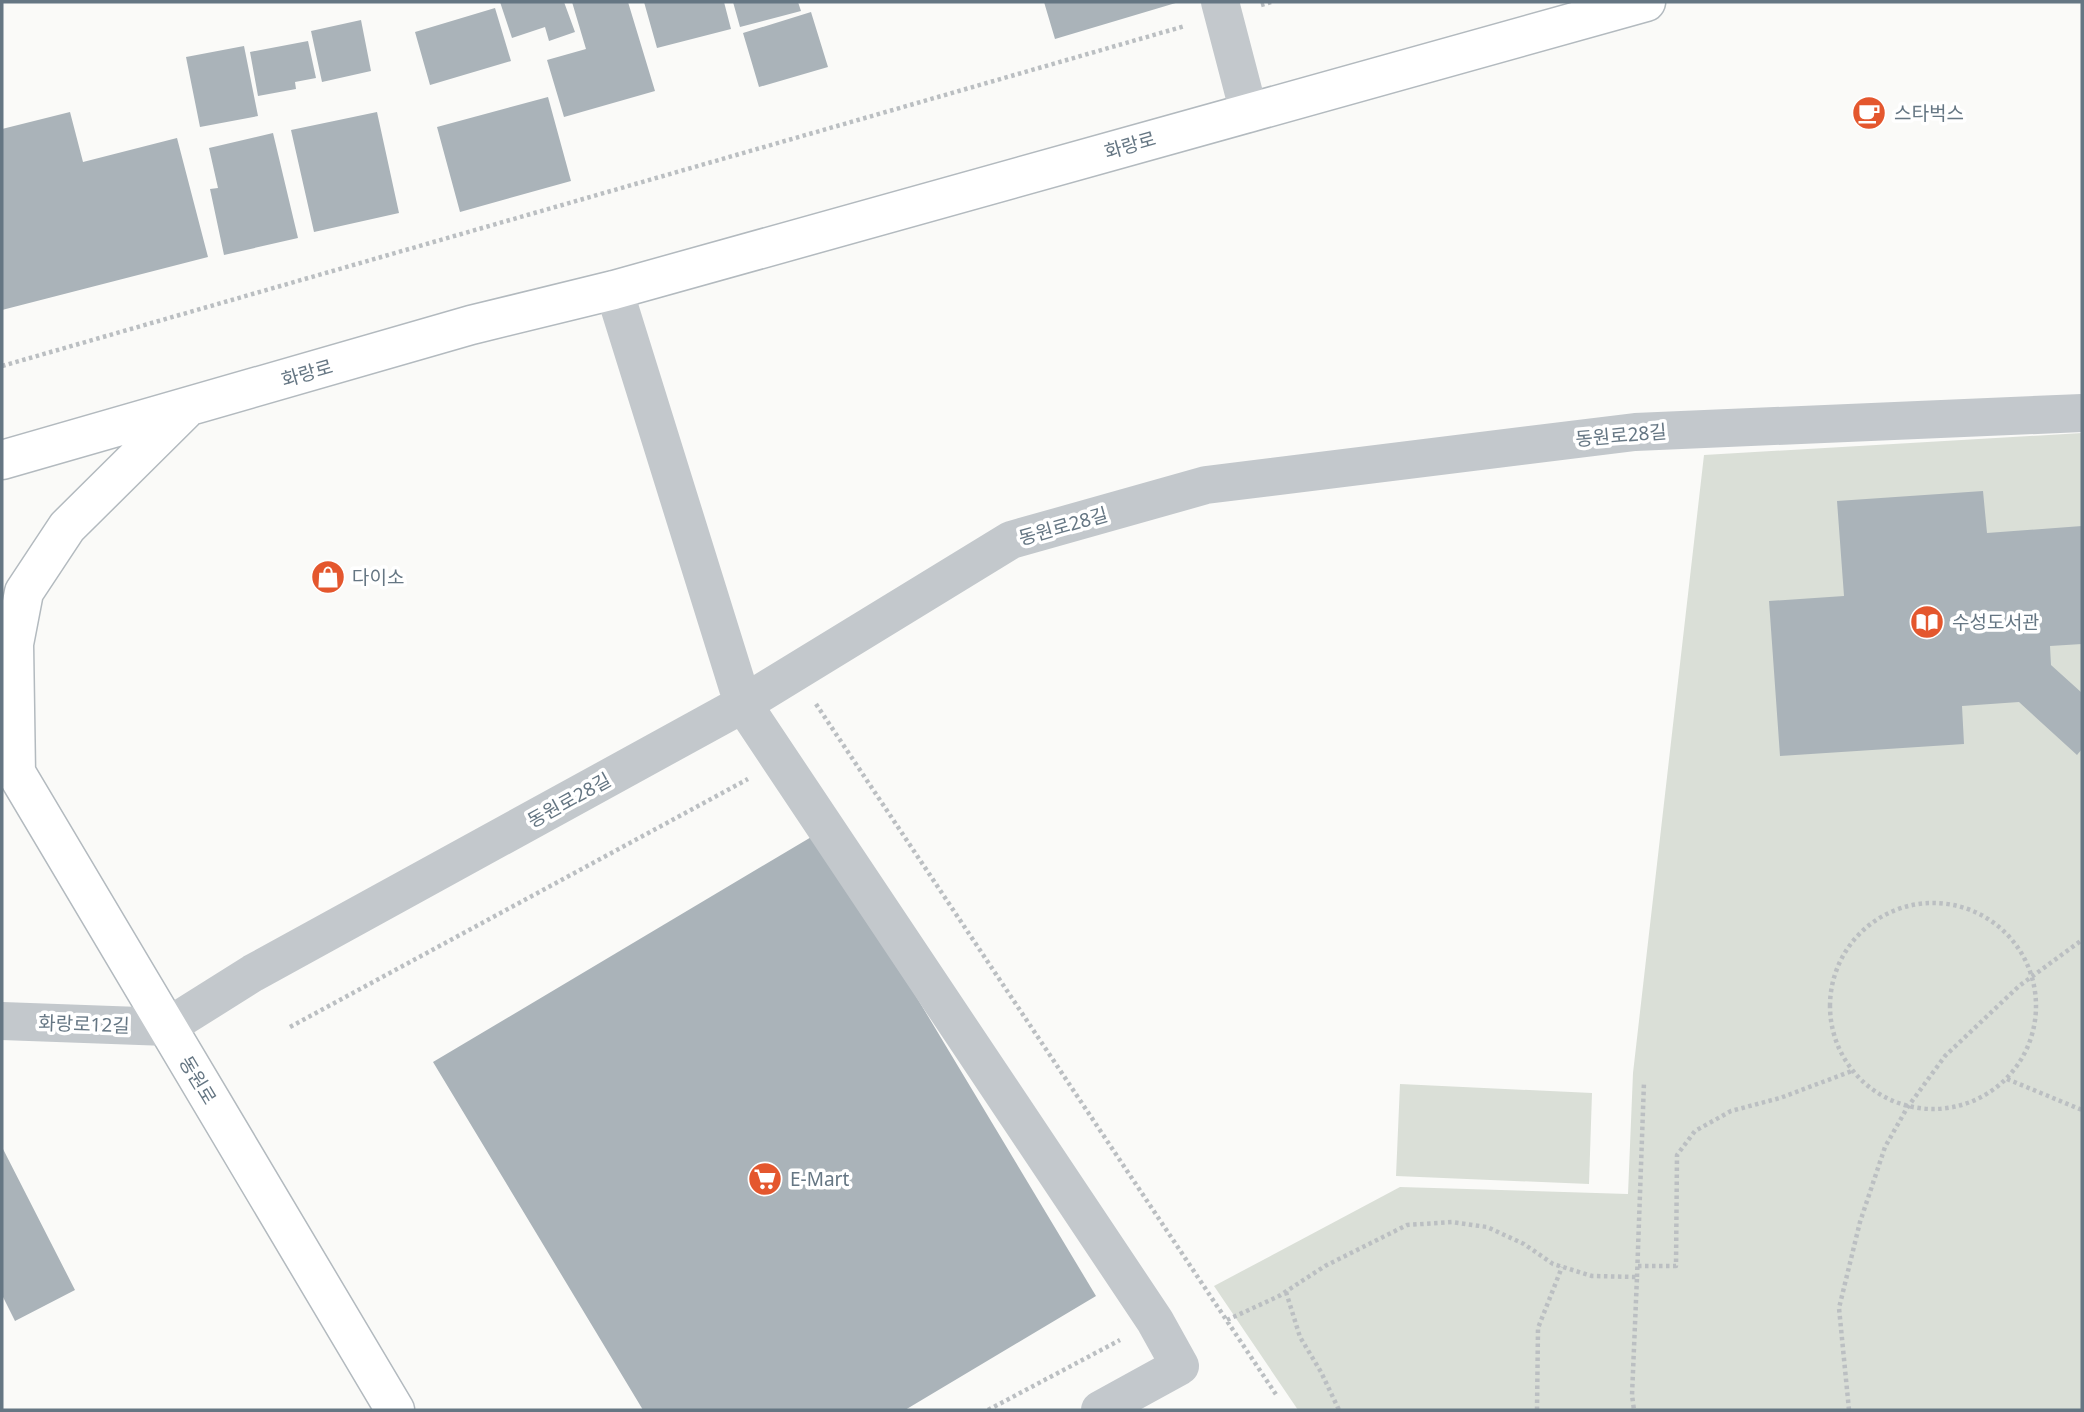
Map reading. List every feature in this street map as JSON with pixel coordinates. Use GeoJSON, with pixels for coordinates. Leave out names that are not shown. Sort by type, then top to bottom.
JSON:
{"type":"FeatureCollection","features":[{"type":"Feature","properties":{"kind":"main road","name":"화랑로"},"geometry":{"type":"LineString","coordinates":[[2,460],[471,325],[614,290],[1646,2]]}},
{"type":"Feature","properties":{"kind":"main road"},"geometry":{"type":"LineString","coordinates":[[9,762],[14,644],[24,592],[67,527],[187,408]]}},
{"type":"Feature","properties":{"kind":"main road","name":"동원로"},"geometry":{"type":"LineString","coordinates":[[9,762],[395,1410]]}},
{"type":"Feature","properties":{"kind":"street"},"geometry":{"type":"LineString","coordinates":[[1223,8],[1249,113]]}},
{"type":"Feature","properties":{"kind":"street"},"geometry":{"type":"LineString","coordinates":[[614,290],[743,704],[1147,1309],[1180,1366],[1100,1410]]}},
{"type":"Feature","properties":{"kind":"street","name":"동원로28길"},"geometry":{"type":"LineString","coordinates":[[167,1027],[253,973],[743,704],[1011,540],[1206,485],[1635,432],[2082,413]]}},
{"type":"Feature","properties":{"kind":"street","name":"화랑로12길"},"geometry":{"type":"LineString","coordinates":[[2,1021],[167,1027]]}},
{"type":"Feature","properties":{"kind":"path"},"geometry":{"type":"LineString","coordinates":[[2,366],[1223,8],[1271,2]]}},
{"type":"Feature","properties":{"kind":"path"},"geometry":{"type":"LineString","coordinates":[[815,703],[1277,1396]]}},
{"type":"Feature","properties":{"kind":"path"},"geometry":{"type":"LineString","coordinates":[[290,1027],[755,774]]}},
{"type":"Feature","properties":{"kind":"path"},"geometry":{"type":"LineString","coordinates":[[1935,903],[1966,908],[1995,924],[2019,949],[2033,975],[2036,1016],[2027,1050],[2007,1079],[1979,1099],[1945,1109],[1907,1108],[1878,1094],[1852,1071],[1835,1041],[1829,1006],[1835,971],[1850,943],[1874,921],[1903,907],[1914,905],[1935,903]]}},
{"type":"Feature","properties":{"kind":"path"},"geometry":{"type":"LineString","coordinates":[[1849,1410],[1839,1308],[1860,1222],[1885,1147],[1907,1108],[1945,1056],[2033,975],[2082,940]]}},
{"type":"Feature","properties":{"kind":"path"},"geometry":{"type":"LineString","coordinates":[[1637,1266],[1676,1266],[1676,1155],[1695,1131],[1731,1111],[1780,1098],[1852,1071]]}},
{"type":"Feature","properties":{"kind":"path"},"geometry":{"type":"LineString","coordinates":[[2007,1079],[2082,1110]]}},
{"type":"Feature","properties":{"kind":"path"},"geometry":{"type":"LineString","coordinates":[[1634,1410],[1644,1082]]}},
{"type":"Feature","properties":{"kind":"path"},"geometry":{"type":"LineString","coordinates":[[1227,1321],[1286,1292],[1325,1266],[1407,1225],[1452,1222],[1487,1227],[1562,1267],[1592,1276],[1637,1277]]}},
{"type":"Feature","properties":{"kind":"path"},"geometry":{"type":"LineString","coordinates":[[1537,1410],[1538,1328],[1562,1267]]}},
{"type":"Feature","properties":{"kind":"path"},"geometry":{"type":"LineString","coordinates":[[1286,1292],[1300,1337],[1339,1410]]}},
{"type":"Feature","properties":{"kind":"path"},"geometry":{"type":"LineString","coordinates":[[988,1410],[1121,1339]]}},
{"type":"Feature","properties":{"kind":"shaded area"},"geometry":{"type":"Polygon","coordinates":[[[2082,433],[2082,1410],[1298,1410],[1214,1286],[1400,1187],[1628,1194],[1633,1073],[1704,455],[2082,433]]]}},
{"type":"Feature","properties":{"kind":"shaded area"},"geometry":{"type":"Polygon","coordinates":[[[1400,1084],[1592,1093],[1589,1184],[1396,1176],[1400,1084]]]}},
{"type":"Feature","properties":{"kind":"building"},"geometry":{"type":"Polygon","coordinates":[[[500,2],[564,2],[575,32],[549,41],[545,27],[512,38],[500,2]]]}},
{"type":"Feature","properties":{"kind":"building"},"geometry":{"type":"Polygon","coordinates":[[[572,2],[628,2],[655,91],[564,117],[547,60],[586,49],[572,2]]]}},
{"type":"Feature","properties":{"kind":"building"},"geometry":{"type":"Polygon","coordinates":[[[644,2],[724,2],[731,29],[657,48],[644,2]]]}},
{"type":"Feature","properties":{"kind":"building"},"geometry":{"type":"Polygon","coordinates":[[[733,2],[798,2],[801,11],[740,27],[733,2]]]}},
{"type":"Feature","properties":{"kind":"building"},"geometry":{"type":"Polygon","coordinates":[[[1044,2],[1179,2],[1055,39],[1044,2]]]}},
{"type":"Feature","properties":{"kind":"building"},"geometry":{"type":"Polygon","coordinates":[[[495,8],[511,61],[430,85],[415,32],[495,8]]]}},
{"type":"Feature","properties":{"kind":"building"},"geometry":{"type":"Polygon","coordinates":[[[811,12],[828,67],[759,87],[743,33],[811,12]]]}},
{"type":"Feature","properties":{"kind":"building"},"geometry":{"type":"Polygon","coordinates":[[[361,20],[371,71],[322,82],[311,31],[361,20]]]}},
{"type":"Feature","properties":{"kind":"building"},"geometry":{"type":"Polygon","coordinates":[[[308,41],[316,78],[295,82],[296,89],[258,96],[250,52],[308,41]]]}},
{"type":"Feature","properties":{"kind":"building"},"geometry":{"type":"Polygon","coordinates":[[[244,46],[258,116],[200,127],[186,57],[244,46]]]}},
{"type":"Feature","properties":{"kind":"building"},"geometry":{"type":"Polygon","coordinates":[[[548,97],[571,181],[460,212],[437,127],[548,97]]]}},
{"type":"Feature","properties":{"kind":"building"},"geometry":{"type":"Polygon","coordinates":[[[70,112],[83,162],[177,138],[208,257],[2,310],[2,129],[70,112]]]}},
{"type":"Feature","properties":{"kind":"building"},"geometry":{"type":"Polygon","coordinates":[[[377,112],[399,213],[314,232],[291,130],[377,112]]]}},
{"type":"Feature","properties":{"kind":"building"},"geometry":{"type":"Polygon","coordinates":[[[273,133],[298,238],[224,255],[210,189],[218,188],[209,148],[273,133]]]}},
{"type":"Feature","properties":{"kind":"building","name":"수성도서관"},"geometry":{"type":"Polygon","coordinates":[[[1983,491],[1987,533],[2082,526],[2082,644],[2050,646],[2051,665],[2082,693],[2082,749],[2077,755],[2019,702],[1962,706],[1964,744],[1780,756],[1769,601],[1844,596],[1837,501],[1983,491]]]}},
{"type":"Feature","properties":{"kind":"building","name":"E-Mart"},"geometry":{"type":"Polygon","coordinates":[[[818,833],[1096,1296],[905,1410],[643,1410],[433,1062],[818,833]]]}},
{"type":"Feature","properties":{"kind":"building"},"geometry":{"type":"Polygon","coordinates":[[[2,1147],[75,1290],[15,1321],[2,1295],[2,1147]]]}},
{"type":"Feature","properties":{"kind":"place","name":"스타벅스"},"geometry":{"type":"Point","coordinates":[1869,113]}},
{"type":"Feature","properties":{"kind":"place","name":"다이소"},"geometry":{"type":"Point","coordinates":[328,577]}},
{"type":"Feature","properties":{"kind":"place","name":"수성도서관"},"geometry":{"type":"Point","coordinates":[1927,622]}},
{"type":"Feature","properties":{"kind":"place","name":"E-Mart"},"geometry":{"type":"Point","coordinates":[765,1179]}}]}
